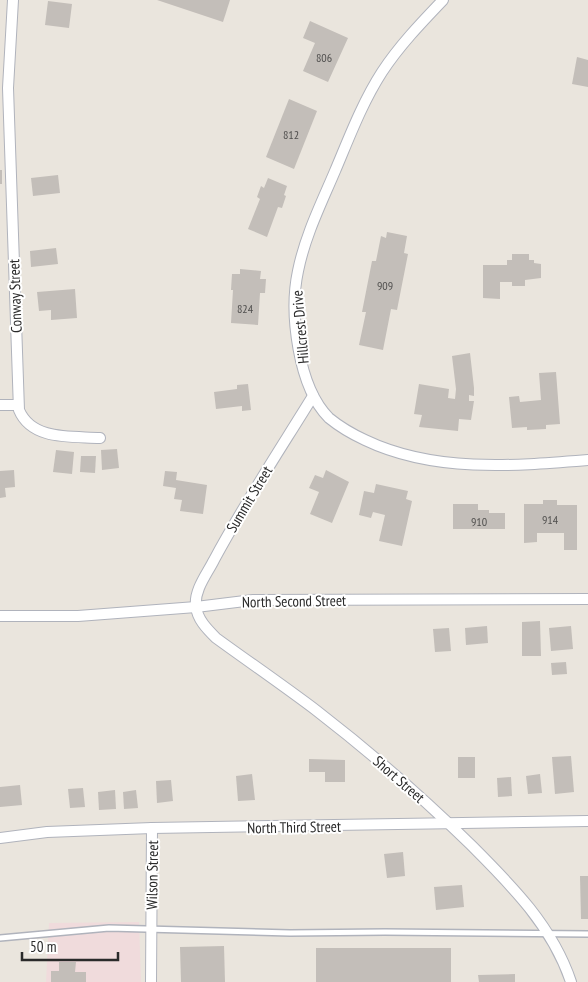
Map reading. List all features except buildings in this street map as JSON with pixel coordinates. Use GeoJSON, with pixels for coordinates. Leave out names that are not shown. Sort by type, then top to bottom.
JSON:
{"type":"FeatureCollection","features":[{"type":"Feature","properties":{"kind":"street","name":"Conway Street"},"geometry":{"type":"LineString","coordinates":[[13,0],[8,88],[18,405],[24,420],[36,430],[56,435],[100,438]]}},
{"type":"Feature","properties":{"kind":"street","name":"Hillcrest Drive"},"geometry":{"type":"LineString","coordinates":[[443,0],[397,51],[370,92],[322,200],[305,244],[297,272],[295,312],[299,352],[308,385],[329,418],[351,433],[380,446],[418,458],[460,464],[507,466],[588,460]]}},
{"type":"Feature","properties":{"kind":"street","name":"Summit Street"},"geometry":{"type":"LineString","coordinates":[[196,606],[198,590],[237,517],[314,396]]}},
{"type":"Feature","properties":{"kind":"street"},"geometry":{"type":"LineString","coordinates":[[0,405],[18,405]]}},
{"type":"Feature","properties":{"kind":"street","name":"North Second Street"},"geometry":{"type":"LineString","coordinates":[[0,616],[78,616],[253,600],[588,599]]}},
{"type":"Feature","properties":{"kind":"street","name":"Short Street"},"geometry":{"type":"LineString","coordinates":[[196,606],[202,623],[216,638],[317,711],[385,767],[450,824],[513,887],[548,934],[571,982]]}},
{"type":"Feature","properties":{"kind":"street","name":"North Third Street"},"geometry":{"type":"LineString","coordinates":[[0,838],[47,832],[152,828],[588,821]]}},
{"type":"Feature","properties":{"kind":"street","name":"Wilson Street"},"geometry":{"type":"LineString","coordinates":[[151,982],[152,828]]}},
{"type":"Feature","properties":{"kind":"lane"},"geometry":{"type":"LineString","coordinates":[[0,938],[109,928],[290,933],[588,934]]}},
{"type":"Feature","properties":{"kind":"shaded area"},"geometry":{"type":"Polygon","coordinates":[[[139,922],[141,982],[46,982],[49,923],[139,922]]]}}]}
